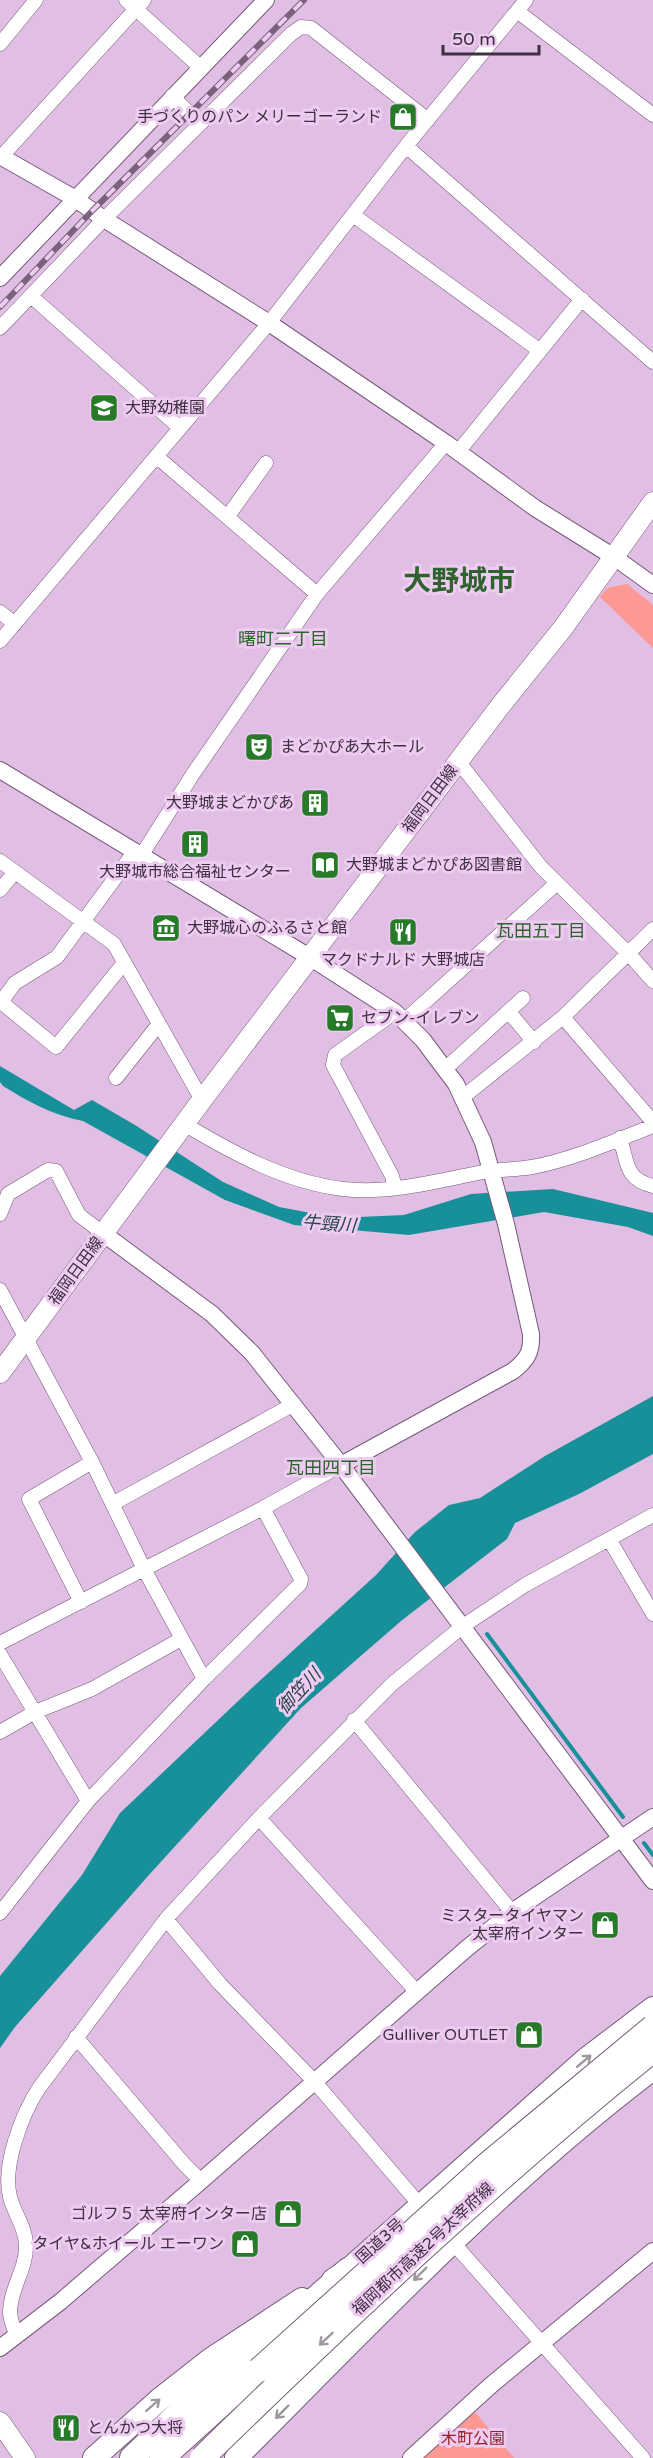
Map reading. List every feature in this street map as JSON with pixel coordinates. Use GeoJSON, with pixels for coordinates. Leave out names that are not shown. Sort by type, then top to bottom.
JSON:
{"type":"FeatureCollection","features":[{"type":"Feature","properties":{"kind":"highway","name":"国道3号"},"geometry":{"type":"LineString","coordinates":[[94,2458],[160,2399],[211,2359],[348,2270],[586,2059],[653,2008]]}},
{"type":"Feature","properties":{"kind":"highway","name":"福岡都市高速2号太宰府線"},"geometry":{"type":"LineString","coordinates":[[259,2370],[498,2155],[653,2027]]}},
{"type":"Feature","properties":{"kind":"highway","name":"福岡都市高速2号太宰府線"},"geometry":{"type":"LineString","coordinates":[[202,2458],[383,2285],[505,2174],[653,2050]]}},
{"type":"Feature","properties":{"kind":"highway"},"geometry":{"type":"LineString","coordinates":[[236,2458],[452,2242],[543,2158],[653,2069]]}},
{"type":"Feature","properties":{"kind":"highway"},"geometry":{"type":"LineString","coordinates":[[132,2458],[204,2389],[274,2335],[348,2270]]}},
{"type":"Feature","properties":{"kind":"highway"},"geometry":{"type":"LineString","coordinates":[[162,2458],[259,2370]]}},
{"type":"Feature","properties":{"kind":"highway"},"geometry":{"type":"LineString","coordinates":[[169,2458],[259,2370]]}},
{"type":"Feature","properties":{"kind":"main road","name":"福岡日田線"},"geometry":{"type":"LineString","coordinates":[[0,1373],[184,1124],[458,761],[563,628],[653,502]]}},
{"type":"Feature","properties":{"kind":"main road"},"geometry":{"type":"LineString","coordinates":[[0,2422],[26,2458]]}},
{"type":"Feature","properties":{"kind":"street"},"geometry":{"type":"LineString","coordinates":[[0,44],[36,0]]}},
{"type":"Feature","properties":{"kind":"street"},"geometry":{"type":"LineString","coordinates":[[0,278],[74,198],[266,0]]}},
{"type":"Feature","properties":{"kind":"street"},"geometry":{"type":"LineString","coordinates":[[200,67],[135,3],[0,156],[74,198],[268,323],[452,448],[535,508],[614,557],[653,585]]}},
{"type":"Feature","properties":{"kind":"street"},"geometry":{"type":"LineString","coordinates":[[0,641],[268,323],[406,146],[522,5],[653,115]]}},
{"type":"Feature","properties":{"kind":"street"},"geometry":{"type":"LineString","coordinates":[[0,328],[199,123],[301,27],[311,28],[428,120]]}},
{"type":"Feature","properties":{"kind":"street"},"geometry":{"type":"LineString","coordinates":[[172,96],[199,123]]}},
{"type":"Feature","properties":{"kind":"street"},"geometry":{"type":"LineString","coordinates":[[406,146],[653,362]]}},
{"type":"Feature","properties":{"kind":"street"},"geometry":{"type":"LineString","coordinates":[[353,215],[539,350]]}},
{"type":"Feature","properties":{"kind":"street"},"geometry":{"type":"LineString","coordinates":[[31,296],[180,428]]}},
{"type":"Feature","properties":{"kind":"street"},"geometry":{"type":"LineString","coordinates":[[124,963],[56,1047],[1,1002],[15,983],[57,957],[82,921],[138,854],[317,594],[452,448],[582,300]]}},
{"type":"Feature","properties":{"kind":"street"},"geometry":{"type":"LineString","coordinates":[[156,456],[317,594]]}},
{"type":"Feature","properties":{"kind":"street"},"geometry":{"type":"LineString","coordinates":[[228,516],[266,463]]}},
{"type":"Feature","properties":{"kind":"street"},"geometry":{"type":"LineString","coordinates":[[0,612],[15,624]]}},
{"type":"Feature","properties":{"kind":"street"},"geometry":{"type":"LineString","coordinates":[[458,761],[541,867],[650,973]]}},
{"type":"Feature","properties":{"kind":"street"},"geometry":{"type":"LineString","coordinates":[[0,770],[311,958],[400,1017],[423,1040],[446,1069],[463,1097],[483,1142],[506,1224],[531,1334],[532,1348],[525,1362],[513,1371],[263,1508],[0,1643]]}},
{"type":"Feature","properties":{"kind":"street"},"geometry":{"type":"LineString","coordinates":[[0,861],[114,944],[202,1100]]}},
{"type":"Feature","properties":{"kind":"street"},"geometry":{"type":"LineString","coordinates":[[0,890],[15,872]]}},
{"type":"Feature","properties":{"kind":"street"},"geometry":{"type":"LineString","coordinates":[[395,1188],[392,1176],[333,1065],[335,1055],[400,1017],[558,883]]}},
{"type":"Feature","properties":{"kind":"street"},"geometry":{"type":"LineString","coordinates":[[463,1097],[563,1017],[653,929]]}},
{"type":"Feature","properties":{"kind":"street"},"geometry":{"type":"LineString","coordinates":[[446,1069],[524,998]]}},
{"type":"Feature","properties":{"kind":"street"},"geometry":{"type":"LineString","coordinates":[[509,1012],[534,1042]]}},
{"type":"Feature","properties":{"kind":"street"},"geometry":{"type":"LineString","coordinates":[[184,1124],[263,1167],[307,1181],[343,1189],[395,1188],[493,1175],[532,1167],[620,1138],[653,1124],[563,1017]]}},
{"type":"Feature","properties":{"kind":"street"},"geometry":{"type":"LineString","coordinates":[[116,1078],[159,1024]]}},
{"type":"Feature","properties":{"kind":"street"},"geometry":{"type":"LineString","coordinates":[[620,1138],[632,1178],[639,1183],[653,1186]]}},
{"type":"Feature","properties":{"kind":"street"},"geometry":{"type":"LineString","coordinates":[[0,1214],[8,1194],[48,1170],[56,1171],[79,1215],[212,1314],[252,1353],[341,1465],[653,1881]]}},
{"type":"Feature","properties":{"kind":"street"},"geometry":{"type":"LineString","coordinates":[[0,1290],[114,1503],[144,1569],[204,1679]]}},
{"type":"Feature","properties":{"kind":"street"},"geometry":{"type":"LineString","coordinates":[[114,1503],[294,1404]]}},
{"type":"Feature","properties":{"kind":"street"},"geometry":{"type":"LineString","coordinates":[[81,1602],[29,1499],[92,1462]]}},
{"type":"Feature","properties":{"kind":"street"},"geometry":{"type":"LineString","coordinates":[[0,1913],[88,1801],[204,1679],[300,1584],[300,1579],[263,1508]]}},
{"type":"Feature","properties":{"kind":"street"},"geometry":{"type":"LineString","coordinates":[[16,2334],[10,2315],[10,2305],[27,2244],[9,2196],[10,2163],[27,2106],[76,2037],[166,1919],[259,1818],[392,1684],[463,1626],[525,1585],[653,1515]]}},
{"type":"Feature","properties":{"kind":"street"},"geometry":{"type":"LineString","coordinates":[[609,1539],[653,1614]]}},
{"type":"Feature","properties":{"kind":"street"},"geometry":{"type":"LineString","coordinates":[[0,1732],[35,1712],[92,1689],[181,1639]]}},
{"type":"Feature","properties":{"kind":"street"},"geometry":{"type":"LineString","coordinates":[[0,1654],[88,1801]]}},
{"type":"Feature","properties":{"kind":"street"},"geometry":{"type":"LineString","coordinates":[[354,1720],[512,1912]]}},
{"type":"Feature","properties":{"kind":"street"},"geometry":{"type":"LineString","coordinates":[[0,2348],[60,2302],[416,1991],[512,1912],[653,1817]]}},
{"type":"Feature","properties":{"kind":"street"},"geometry":{"type":"LineString","coordinates":[[259,1818],[416,1991]]}},
{"type":"Feature","properties":{"kind":"street"},"geometry":{"type":"LineString","coordinates":[[166,1919],[220,1984],[314,2081],[452,2242],[543,2342],[643,2458]]}},
{"type":"Feature","properties":{"kind":"street"},"geometry":{"type":"LineString","coordinates":[[76,2037],[176,2155],[201,2181]]}},
{"type":"Feature","properties":{"kind":"street"},"geometry":{"type":"LineString","coordinates":[[411,2458],[490,2386],[653,2251]]}},
{"type":"Feature","properties":{"kind":"green space"},"geometry":{"type":"Polygon","coordinates":[[[627,584],[653,605],[653,648],[600,597],[607,588],[627,584]]]}},
{"type":"Feature","properties":{"kind":"green space","name":"木町公園"},"geometry":{"type":"Polygon","coordinates":[[[475,2412],[514,2458],[424,2458],[475,2412]]]}},
{"type":"Feature","properties":{"kind":"water","name":"牛頸川"},"geometry":{"type":"Polygon","coordinates":[[[0,1066],[74,1110],[92,1100],[223,1182],[279,1207],[337,1218],[404,1215],[471,1194],[553,1189],[653,1213],[653,1236],[628,1227],[544,1212],[409,1235],[294,1225],[225,1200],[83,1121],[51,1112],[32,1103],[3,1086],[0,1082],[0,1066]]]}},
{"type":"Feature","properties":{"kind":"water","name":"御笠川"},"geometry":{"type":"Polygon","coordinates":[[[653,1396],[653,1454],[579,1494],[515,1523],[507,1539],[401,1621],[301,1708],[148,1876],[15,2027],[0,2048],[0,1976],[82,1875],[120,1813],[376,1575],[415,1532],[449,1505],[480,1498],[545,1456],[653,1396]]]}},
{"type":"Feature","properties":{"kind":"waterway"},"geometry":{"type":"LineString","coordinates":[[487,1634],[623,1817]]}},
{"type":"Feature","properties":{"kind":"waterway"},"geometry":{"type":"LineString","coordinates":[[644,1843],[653,1855]]}},
{"type":"Feature","properties":{"kind":"railway"},"geometry":{"type":"LineString","coordinates":[[0,307],[92,211],[304,0]]}},
{"type":"Feature","properties":{"kind":"place","name":"手づくりのパン メリーゴーランド"},"geometry":{"type":"Point","coordinates":[403,117]}},
{"type":"Feature","properties":{"kind":"place","name":"大野幼稚園"},"geometry":{"type":"Point","coordinates":[104,408]}},
{"type":"Feature","properties":{"kind":"place","name":"まどかぴあ大ホール"},"geometry":{"type":"Point","coordinates":[259,747]}},
{"type":"Feature","properties":{"kind":"place","name":"大野城まどかぴあ"},"geometry":{"type":"Point","coordinates":[315,803]}},
{"type":"Feature","properties":{"kind":"place","name":"大野城市総合福祉センター"},"geometry":{"type":"Point","coordinates":[195,844]}},
{"type":"Feature","properties":{"kind":"place","name":"大野城まどかぴあ図書館"},"geometry":{"type":"Point","coordinates":[325,865]}},
{"type":"Feature","properties":{"kind":"place","name":"大野城心のふるさと館"},"geometry":{"type":"Point","coordinates":[166,928]}},
{"type":"Feature","properties":{"kind":"place","name":"マクドナルド 大野城店"},"geometry":{"type":"Point","coordinates":[403,932]}},
{"type":"Feature","properties":{"kind":"place","name":"セブン-イレブン"},"geometry":{"type":"Point","coordinates":[340,1018]}},
{"type":"Feature","properties":{"kind":"place","name":"ミスタータイヤマン 太宰府インター"},"geometry":{"type":"Point","coordinates":[605,1925]}},
{"type":"Feature","properties":{"kind":"place","name":"Gulliver OUTLET"},"geometry":{"type":"Point","coordinates":[529,2035]}},
{"type":"Feature","properties":{"kind":"place","name":"ゴルフ５ 太宰府インター店"},"geometry":{"type":"Point","coordinates":[288,2214]}},
{"type":"Feature","properties":{"kind":"place","name":"タイヤ&ホイール エーワン"},"geometry":{"type":"Point","coordinates":[245,2244]}},
{"type":"Feature","properties":{"kind":"place","name":"とんかつ大将"},"geometry":{"type":"Point","coordinates":[66,2428]}},
{"type":"Feature","properties":{"kind":"district","name":"大野城市"},"geometry":{"type":"Point","coordinates":[459,581]}},
{"type":"Feature","properties":{"kind":"district","name":"曙町二丁目"},"geometry":{"type":"Point","coordinates":[283,639]}},
{"type":"Feature","properties":{"kind":"district","name":"瓦田五丁目"},"geometry":{"type":"Point","coordinates":[541,931]}},
{"type":"Feature","properties":{"kind":"district","name":"瓦田四丁目"},"geometry":{"type":"Point","coordinates":[331,1468]}}]}
